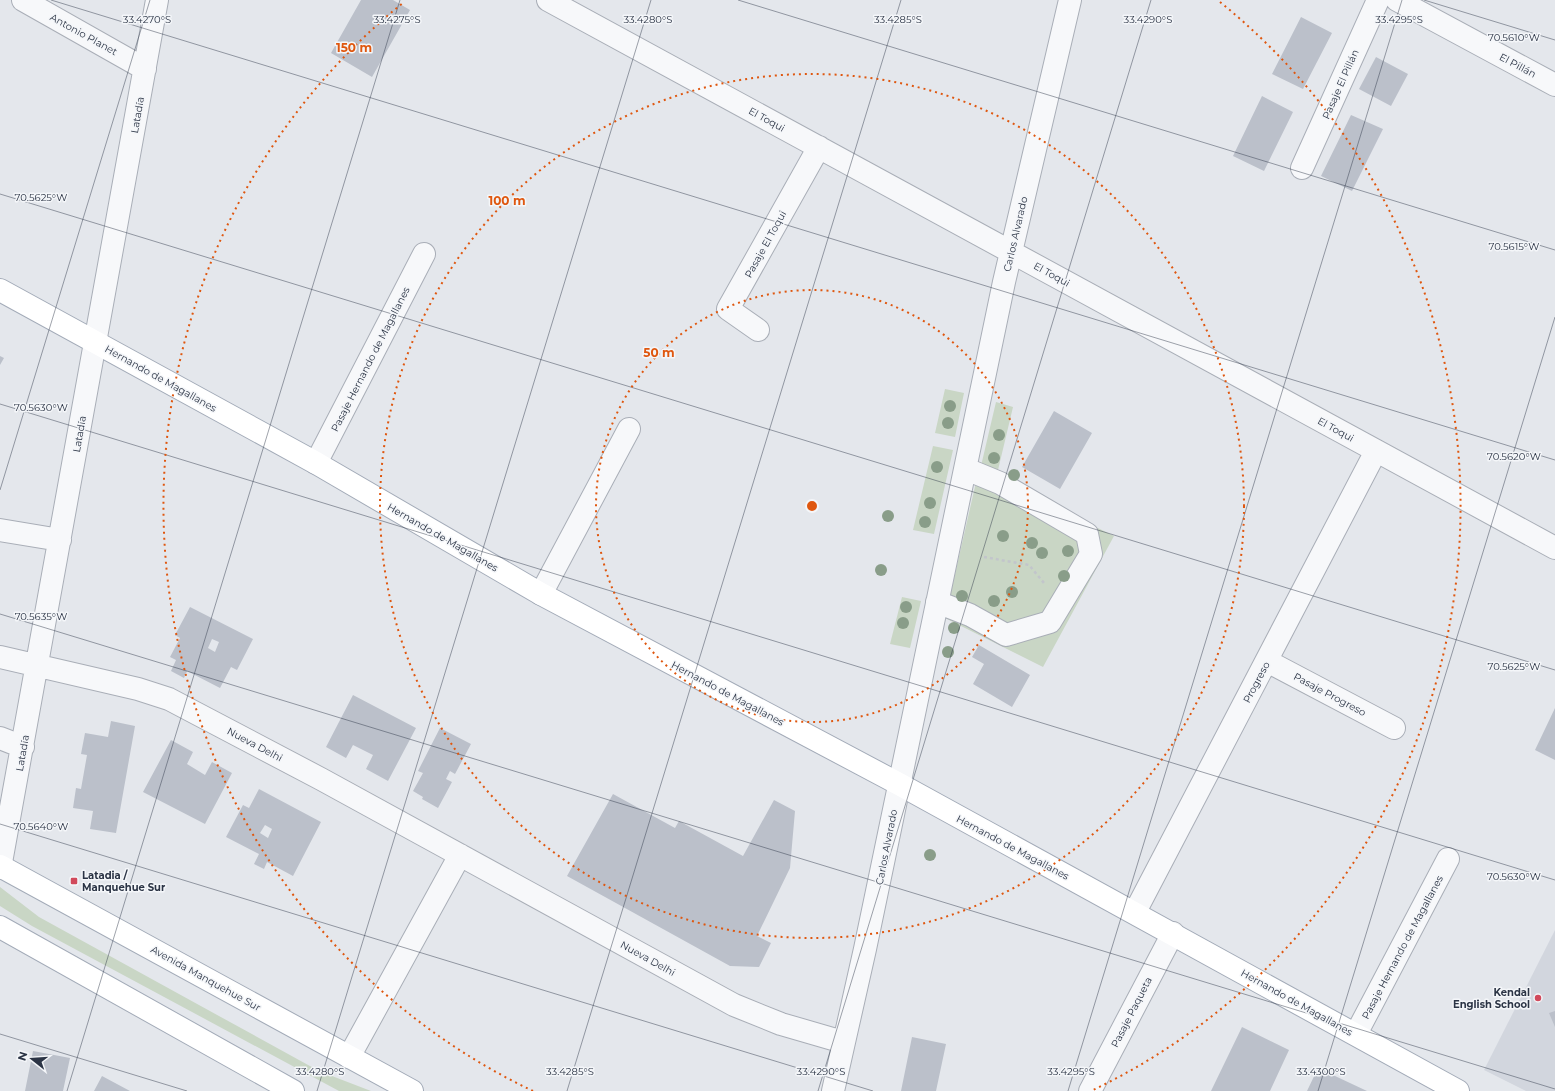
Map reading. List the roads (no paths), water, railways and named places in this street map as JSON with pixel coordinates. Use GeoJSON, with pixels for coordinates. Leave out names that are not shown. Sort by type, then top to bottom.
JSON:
{"type":"FeatureCollection","features":[{"type":"Feature","properties":{"kind":"main road","name":"Hernando de Magallanes"},"geometry":{"type":"LineString","coordinates":[[0,290],[316,463],[541,594],[899,784],[1135,912],[1458,1091]]}},
{"type":"Feature","properties":{"kind":"main road","name":"Avenida Manquehue Sur"},"geometry":{"type":"LineString","coordinates":[[0,866],[412,1091]]}},
{"type":"Feature","properties":{"kind":"main road"},"geometry":{"type":"LineString","coordinates":[[0,927],[294,1091]]}},
{"type":"Feature","properties":{"kind":"street","name":"Antonio Planet"},"geometry":{"type":"LineString","coordinates":[[23,0],[145,68]]}},
{"type":"Feature","properties":{"kind":"street","name":"Latadía"},"geometry":{"type":"LineString","coordinates":[[0,866],[38,665],[157,0]]}},
{"type":"Feature","properties":{"kind":"street","name":"El Toqui"},"geometry":{"type":"LineString","coordinates":[[548,0],[1555,548]]}},
{"type":"Feature","properties":{"kind":"street","name":"Carlos Alvarado"},"geometry":{"type":"LineString","coordinates":[[833,1091],[865,949],[1011,252],[1070,0]]}},
{"type":"Feature","properties":{"kind":"street","name":"Pasaje El Pillán"},"geometry":{"type":"LineString","coordinates":[[1302,168],[1378,0]]}},
{"type":"Feature","properties":{"kind":"street","name":"El Pillán"},"geometry":{"type":"LineString","coordinates":[[1397,0],[1555,85]]}},
{"type":"Feature","properties":{"kind":"street","name":"Pasaje El Toqui"},"geometry":{"type":"LineString","coordinates":[[758,330],[728,309],[819,148]]}},
{"type":"Feature","properties":{"kind":"street","name":"Pasaje Hernando de Magallanes"},"geometry":{"type":"LineString","coordinates":[[316,463],[424,254]]}},
{"type":"Feature","properties":{"kind":"street"},"geometry":{"type":"LineString","coordinates":[[541,594],[629,429]]}},
{"type":"Feature","properties":{"kind":"street","name":"Progreso"},"geometry":{"type":"LineString","coordinates":[[1135,912],[1376,451]]}},
{"type":"Feature","properties":{"kind":"street"},"geometry":{"type":"LineString","coordinates":[[937,602],[970,615],[1006,635],[1050,622],[1091,554],[1087,534],[1000,483],[966,469]]}},
{"type":"Feature","properties":{"kind":"street"},"geometry":{"type":"LineString","coordinates":[[0,530],[60,540]]}},
{"type":"Feature","properties":{"kind":"street","name":"Nueva Delhi"},"geometry":{"type":"LineString","coordinates":[[0,657],[138,689],[169,699],[460,855],[734,1005],[781,1024],[843,1042]]}},
{"type":"Feature","properties":{"kind":"street","name":"Pasaje Progreso"},"geometry":{"type":"LineString","coordinates":[[1267,661],[1394,728]]}},
{"type":"Feature","properties":{"kind":"street"},"geometry":{"type":"LineString","coordinates":[[0,738],[22,747]]}},
{"type":"Feature","properties":{"kind":"street"},"geometry":{"type":"LineString","coordinates":[[350,1057],[460,855]]}},
{"type":"Feature","properties":{"kind":"street","name":"Pasaje Hernando de Magallanes"},"geometry":{"type":"LineString","coordinates":[[1356,1034],[1448,860]]}},
{"type":"Feature","properties":{"kind":"street","name":"Pasaje Paqueta"},"geometry":{"type":"LineString","coordinates":[[1090,1091],[1173,933]]}},
{"type":"Feature","properties":{"kind":"place","name":"Latadia / Manquehue Sur"},"geometry":{"type":"Point","coordinates":[74,881]}},
{"type":"Feature","properties":{"kind":"place","name":"Kendal English School"},"geometry":{"type":"Point","coordinates":[1538,998]}}]}
